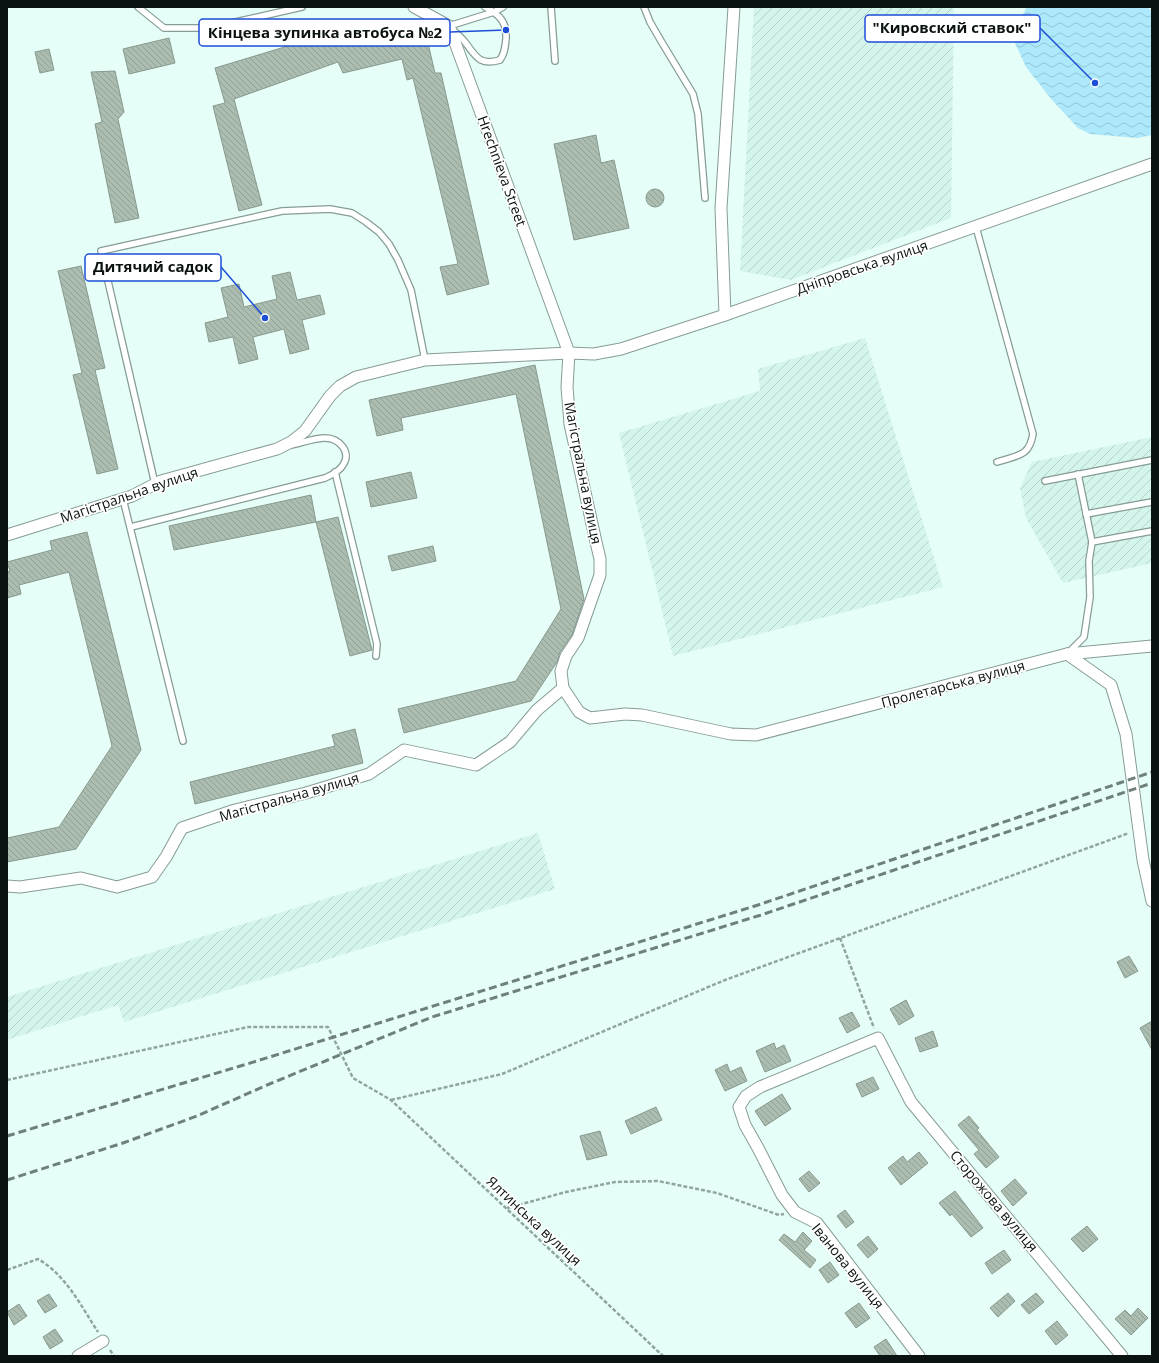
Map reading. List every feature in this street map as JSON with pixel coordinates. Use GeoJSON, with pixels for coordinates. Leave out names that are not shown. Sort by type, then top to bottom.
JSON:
{"type":"FeatureCollection","features":[{"type":"Feature","properties":{"kind":"street"},"geometry":{"type":"LineString","coordinates":[[414,7],[449,26]]}},
{"type":"Feature","properties":{"kind":"street"},"geometry":{"type":"LineString","coordinates":[[725,316],[722,208],[734,7]]}},
{"type":"Feature","properties":{"kind":"street","name":"Hrechnieva Street"},"geometry":{"type":"LineString","coordinates":[[449,26],[569,354]]}},
{"type":"Feature","properties":{"kind":"street","name":"Дніпровська вулиця"},"geometry":{"type":"LineString","coordinates":[[569,354],[594,354],[621,349],[725,316],[1152,164]]}},
{"type":"Feature","properties":{"kind":"street","name":"Магістральна вулиця"},"geometry":{"type":"LineString","coordinates":[[7,536],[132,496],[161,481],[277,449],[291,442],[305,431],[330,396],[340,386],[356,377],[425,360],[569,354],[567,387],[570,424],[600,559],[600,576],[578,638],[566,656],[563,664],[561,671],[563,688],[537,710],[510,742],[476,765],[404,750],[369,774],[235,810],[182,828],[166,857],[152,877],[117,887],[81,878],[20,887],[7,886]]}},
{"type":"Feature","properties":{"kind":"street","name":"Пролетарська вулиця"},"geometry":{"type":"LineString","coordinates":[[563,688],[579,712],[590,718],[625,714],[642,715],[731,734],[756,735],[1067,654],[1152,646]]}},
{"type":"Feature","properties":{"kind":"street"},"geometry":{"type":"LineString","coordinates":[[1067,654],[1111,685],[1126,734],[1143,860],[1152,901]]}},
{"type":"Feature","properties":{"kind":"street","name":"Іванова вулиця"},"geometry":{"type":"LineString","coordinates":[[878,1038],[760,1087],[746,1096],[739,1108],[745,1125],[782,1195],[795,1212],[817,1223],[919,1356]]}},
{"type":"Feature","properties":{"kind":"street","name":"Сторожова вулиця"},"geometry":{"type":"LineString","coordinates":[[878,1038],[911,1102],[1122,1356]]}},
{"type":"Feature","properties":{"kind":"street"},"geometry":{"type":"LineString","coordinates":[[78,1356],[103,1341]]}},
{"type":"Feature","properties":{"kind":"lane"},"geometry":{"type":"LineString","coordinates":[[138,7],[164,28],[209,28],[302,7]]}},
{"type":"Feature","properties":{"kind":"lane"},"geometry":{"type":"LineString","coordinates":[[485,7],[494,12],[502,19],[506,30],[505,52],[500,60],[491,63],[480,60],[471,52],[449,26],[494,12],[503,7]]}},
{"type":"Feature","properties":{"kind":"lane"},"geometry":{"type":"LineString","coordinates":[[551,7],[555,61]]}},
{"type":"Feature","properties":{"kind":"lane"},"geometry":{"type":"LineString","coordinates":[[644,7],[650,22],[695,99],[698,114],[705,198]]}},
{"type":"Feature","properties":{"kind":"lane"},"geometry":{"type":"LineString","coordinates":[[155,484],[101,251],[282,211],[330,209],[352,213],[379,232],[388,244],[406,275],[412,295],[425,360]]}},
{"type":"Feature","properties":{"kind":"lane"},"geometry":{"type":"LineString","coordinates":[[976,227],[1033,434],[1028,451],[997,462]]}},
{"type":"Feature","properties":{"kind":"lane"},"geometry":{"type":"LineString","coordinates":[[131,527],[325,478],[343,465],[345,455],[342,445],[334,440],[324,438],[277,449]]}},
{"type":"Feature","properties":{"kind":"lane"},"geometry":{"type":"LineString","coordinates":[[1045,480],[1152,460]]}},
{"type":"Feature","properties":{"kind":"lane"},"geometry":{"type":"LineString","coordinates":[[335,472],[377,644],[376,656]]}},
{"type":"Feature","properties":{"kind":"lane"},"geometry":{"type":"LineString","coordinates":[[1067,654],[1084,637],[1090,597],[1089,561],[1092,542],[1078,474]]}},
{"type":"Feature","properties":{"kind":"lane"},"geometry":{"type":"LineString","coordinates":[[123,499],[183,741]]}},
{"type":"Feature","properties":{"kind":"lane"},"geometry":{"type":"LineString","coordinates":[[1086,514],[1152,502]]}},
{"type":"Feature","properties":{"kind":"lane"},"geometry":{"type":"LineString","coordinates":[[1092,542],[1152,531]]}},
{"type":"Feature","properties":{"kind":"path"},"geometry":{"type":"LineString","coordinates":[[392,1100],[502,1074],[725,980],[1139,830]]}},
{"type":"Feature","properties":{"kind":"path"},"geometry":{"type":"LineString","coordinates":[[840,938],[878,1038]]}},
{"type":"Feature","properties":{"kind":"path","name":"Ялтинська вулиця"},"geometry":{"type":"LineString","coordinates":[[7,1080],[248,1027],[328,1027],[353,1078],[392,1100],[663,1356]]}},
{"type":"Feature","properties":{"kind":"path"},"geometry":{"type":"LineString","coordinates":[[506,1208],[566,1192],[615,1182],[658,1181],[717,1193],[779,1215],[795,1212]]}},
{"type":"Feature","properties":{"kind":"path"},"geometry":{"type":"LineString","coordinates":[[7,1270],[38,1258],[50,1266],[68,1286],[114,1356]]}},
{"type":"Feature","properties":{"kind":"shaded area"},"geometry":{"type":"Polygon","coordinates":[[[754,7],[954,7],[951,218],[791,280],[740,271],[754,7]]]}},
{"type":"Feature","properties":{"kind":"shaded area"},"geometry":{"type":"Polygon","coordinates":[[[865,338],[943,587],[673,656],[619,433],[760,391],[758,369],[865,338]]]}},
{"type":"Feature","properties":{"kind":"shaded area"},"geometry":{"type":"Polygon","coordinates":[[[1152,437],[1152,563],[1063,583],[1026,518],[1020,488],[1032,462],[1152,437]]]}},
{"type":"Feature","properties":{"kind":"shaded area"},"geometry":{"type":"Polygon","coordinates":[[[538,833],[555,889],[124,1022],[118,1005],[7,1040],[7,997],[538,833]]]}},
{"type":"Feature","properties":{"kind":"water"},"geometry":{"type":"Polygon","coordinates":[[[1027,7],[1147,7],[1152,11],[1152,135],[1137,138],[1090,134],[1078,128],[1052,100],[1026,67],[1014,41],[1019,21],[1027,7]]]}},
{"type":"Feature","properties":{"kind":"building"},"geometry":{"type":"Polygon","coordinates":[[[423,22],[435,73],[441,73],[489,284],[447,295],[440,267],[458,264],[413,78],[407,80],[402,59],[343,73],[338,62],[234,99],[262,205],[239,211],[213,106],[225,103],[215,68],[331,33],[336,42],[423,22]]]}},
{"type":"Feature","properties":{"kind":"building"},"geometry":{"type":"Polygon","coordinates":[[[169,38],[175,63],[129,74],[123,49],[169,38]]]}},
{"type":"Feature","properties":{"kind":"building"},"geometry":{"type":"Polygon","coordinates":[[[49,49],[54,70],[40,73],[35,52],[49,49]]]}},
{"type":"Feature","properties":{"kind":"building"},"geometry":{"type":"Polygon","coordinates":[[[115,71],[124,112],[118,119],[139,218],[115,223],[95,124],[102,122],[91,72],[115,71]]]}},
{"type":"Feature","properties":{"kind":"building"},"geometry":{"type":"Polygon","coordinates":[[[596,135],[601,163],[614,160],[629,228],[574,240],[554,144],[596,135]]]}},
{"type":"Feature","properties":{"kind":"building"},"geometry":{"type":"Polygon","coordinates":[[[655,189],[659,190],[663,194],[663,202],[659,206],[655,207],[651,206],[647,202],[646,198],[647,194],[651,190],[655,189]]]}},
{"type":"Feature","properties":{"kind":"building"},"geometry":{"type":"Polygon","coordinates":[[[81,266],[105,368],[95,370],[118,469],[97,474],[73,375],[82,373],[58,271],[81,266]]]}},
{"type":"Feature","properties":{"kind":"building"},"geometry":{"type":"Polygon","coordinates":[[[290,272],[297,300],[320,295],[325,314],[302,320],[309,349],[290,354],[284,329],[253,337],[258,359],[239,364],[233,337],[209,342],[205,323],[228,317],[221,288],[239,284],[244,307],[277,299],[272,276],[290,272]]]}},
{"type":"Feature","properties":{"kind":"building"},"geometry":{"type":"Polygon","coordinates":[[[535,365],[584,599],[572,635],[560,652],[557,662],[531,701],[404,733],[398,709],[516,681],[561,609],[516,394],[401,418],[403,430],[377,436],[369,400],[535,365]]]}},
{"type":"Feature","properties":{"kind":"building"},"geometry":{"type":"Polygon","coordinates":[[[411,472],[417,498],[371,507],[366,482],[411,472]]]}},
{"type":"Feature","properties":{"kind":"building"},"geometry":{"type":"Polygon","coordinates":[[[311,495],[316,522],[174,550],[169,526],[311,495]]]}},
{"type":"Feature","properties":{"kind":"building"},"geometry":{"type":"Polygon","coordinates":[[[338,517],[372,650],[350,656],[316,522],[338,517]]]}},
{"type":"Feature","properties":{"kind":"building"},"geometry":{"type":"Polygon","coordinates":[[[87,532],[141,750],[76,849],[7,862],[7,838],[59,827],[112,746],[69,572],[19,585],[21,594],[7,598],[7,572],[10,571],[7,562],[52,550],[50,541],[87,532]]]}},
{"type":"Feature","properties":{"kind":"building"},"geometry":{"type":"Polygon","coordinates":[[[433,546],[436,561],[392,571],[388,556],[433,546]]]}},
{"type":"Feature","properties":{"kind":"building"},"geometry":{"type":"Polygon","coordinates":[[[355,729],[363,763],[195,804],[190,782],[335,746],[332,735],[355,729]]]}},
{"type":"Feature","properties":{"kind":"building"},"geometry":{"type":"Polygon","coordinates":[[[1129,956],[1138,971],[1125,978],[1117,962],[1129,956]]]}},
{"type":"Feature","properties":{"kind":"building"},"geometry":{"type":"Polygon","coordinates":[[[906,1000],[914,1016],[899,1025],[890,1009],[906,1000]]]}},
{"type":"Feature","properties":{"kind":"building"},"geometry":{"type":"Polygon","coordinates":[[[852,1012],[860,1026],[847,1033],[839,1018],[852,1012]]]}},
{"type":"Feature","properties":{"kind":"building"},"geometry":{"type":"Polygon","coordinates":[[[1152,1021],[1152,1050],[1140,1028],[1152,1021]]]}},
{"type":"Feature","properties":{"kind":"building"},"geometry":{"type":"Polygon","coordinates":[[[933,1031],[938,1046],[920,1052],[915,1038],[933,1031]]]}},
{"type":"Feature","properties":{"kind":"building"},"geometry":{"type":"Polygon","coordinates":[[[774,1043],[776,1049],[784,1045],[791,1061],[765,1072],[756,1051],[774,1043]]]}},
{"type":"Feature","properties":{"kind":"building"},"geometry":{"type":"Polygon","coordinates":[[[727,1064],[730,1072],[741,1067],[747,1081],[725,1091],[715,1070],[727,1064]]]}},
{"type":"Feature","properties":{"kind":"building"},"geometry":{"type":"Polygon","coordinates":[[[873,1077],[879,1089],[862,1097],[856,1084],[873,1077]]]}},
{"type":"Feature","properties":{"kind":"building"},"geometry":{"type":"Polygon","coordinates":[[[782,1094],[791,1109],[765,1126],[755,1111],[782,1094]]]}},
{"type":"Feature","properties":{"kind":"building"},"geometry":{"type":"Polygon","coordinates":[[[656,1107],[662,1120],[631,1134],[625,1121],[656,1107]]]}},
{"type":"Feature","properties":{"kind":"building"},"geometry":{"type":"Polygon","coordinates":[[[969,1116],[979,1128],[977,1130],[999,1157],[986,1168],[974,1154],[979,1150],[958,1125],[969,1116]]]}},
{"type":"Feature","properties":{"kind":"building"},"geometry":{"type":"Polygon","coordinates":[[[600,1131],[607,1155],[587,1160],[580,1136],[600,1131]]]}},
{"type":"Feature","properties":{"kind":"building"},"geometry":{"type":"Polygon","coordinates":[[[919,1152],[928,1163],[901,1185],[888,1168],[903,1156],[907,1162],[919,1152]]]}},
{"type":"Feature","properties":{"kind":"building"},"geometry":{"type":"Polygon","coordinates":[[[809,1171],[820,1183],[809,1192],[799,1179],[809,1171]]]}},
{"type":"Feature","properties":{"kind":"building"},"geometry":{"type":"Polygon","coordinates":[[[1015,1179],[1027,1193],[1013,1206],[1001,1191],[1015,1179]]]}},
{"type":"Feature","properties":{"kind":"building"},"geometry":{"type":"Polygon","coordinates":[[[955,1191],[983,1228],[971,1237],[952,1214],[950,1216],[939,1203],[955,1191]]]}},
{"type":"Feature","properties":{"kind":"building"},"geometry":{"type":"Polygon","coordinates":[[[845,1210],[854,1222],[846,1228],[837,1216],[845,1210]]]}},
{"type":"Feature","properties":{"kind":"building"},"geometry":{"type":"Polygon","coordinates":[[[1087,1226],[1098,1239],[1083,1252],[1071,1239],[1087,1226]]]}},
{"type":"Feature","properties":{"kind":"building"},"geometry":{"type":"Polygon","coordinates":[[[803,1232],[812,1241],[804,1250],[816,1260],[810,1268],[779,1240],[784,1234],[795,1242],[803,1232]]]}},
{"type":"Feature","properties":{"kind":"building"},"geometry":{"type":"Polygon","coordinates":[[[868,1236],[878,1249],[868,1258],[857,1245],[868,1236]]]}},
{"type":"Feature","properties":{"kind":"building"},"geometry":{"type":"Polygon","coordinates":[[[1004,1250],[1011,1260],[992,1274],[985,1263],[1004,1250]]]}},
{"type":"Feature","properties":{"kind":"building"},"geometry":{"type":"Polygon","coordinates":[[[830,1262],[839,1275],[828,1283],[819,1270],[830,1262]]]}},
{"type":"Feature","properties":{"kind":"building"},"geometry":{"type":"Polygon","coordinates":[[[1008,1293],[1015,1301],[998,1317],[990,1308],[1008,1293]]]}},
{"type":"Feature","properties":{"kind":"building"},"geometry":{"type":"Polygon","coordinates":[[[1036,1293],[1044,1302],[1029,1314],[1021,1305],[1036,1293]]]}},
{"type":"Feature","properties":{"kind":"building"},"geometry":{"type":"Polygon","coordinates":[[[49,1294],[57,1306],[45,1313],[37,1301],[49,1294]]]}},
{"type":"Feature","properties":{"kind":"building"},"geometry":{"type":"Polygon","coordinates":[[[859,1303],[870,1318],[856,1328],[845,1313],[859,1303]]]}},
{"type":"Feature","properties":{"kind":"building"},"geometry":{"type":"Polygon","coordinates":[[[19,1304],[27,1316],[14,1325],[7,1312],[19,1304]]]}},
{"type":"Feature","properties":{"kind":"building"},"geometry":{"type":"Polygon","coordinates":[[[1138,1308],[1148,1318],[1131,1335],[1115,1319],[1125,1310],[1131,1316],[1138,1308]]]}},
{"type":"Feature","properties":{"kind":"building"},"geometry":{"type":"Polygon","coordinates":[[[1057,1321],[1068,1335],[1056,1345],[1045,1331],[1057,1321]]]}},
{"type":"Feature","properties":{"kind":"building"},"geometry":{"type":"Polygon","coordinates":[[[55,1329],[63,1341],[50,1349],[43,1337],[55,1329]]]}},
{"type":"Feature","properties":{"kind":"building"},"geometry":{"type":"Polygon","coordinates":[[[886,1339],[897,1356],[880,1356],[874,1347],[886,1339]]]}},
{"type":"Feature","properties":{"kind":"railway"},"geometry":{"type":"LineString","coordinates":[[7,1136],[247,1064],[758,905],[1152,772]]}},
{"type":"Feature","properties":{"kind":"railway"},"geometry":{"type":"LineString","coordinates":[[7,1180],[123,1143],[197,1116],[267,1085],[432,1017],[761,915],[1152,783]]}},
{"type":"Feature","properties":{"kind":"place","name":"Кінцева зупинка автобуса №2"},"geometry":{"type":"Point","coordinates":[506,30]}},
{"type":"Feature","properties":{"kind":"place","name":"\"Кировский ставок\""},"geometry":{"type":"Point","coordinates":[1095,83]}},
{"type":"Feature","properties":{"kind":"place","name":"Дитячий садок"},"geometry":{"type":"Point","coordinates":[265,318]}}]}
